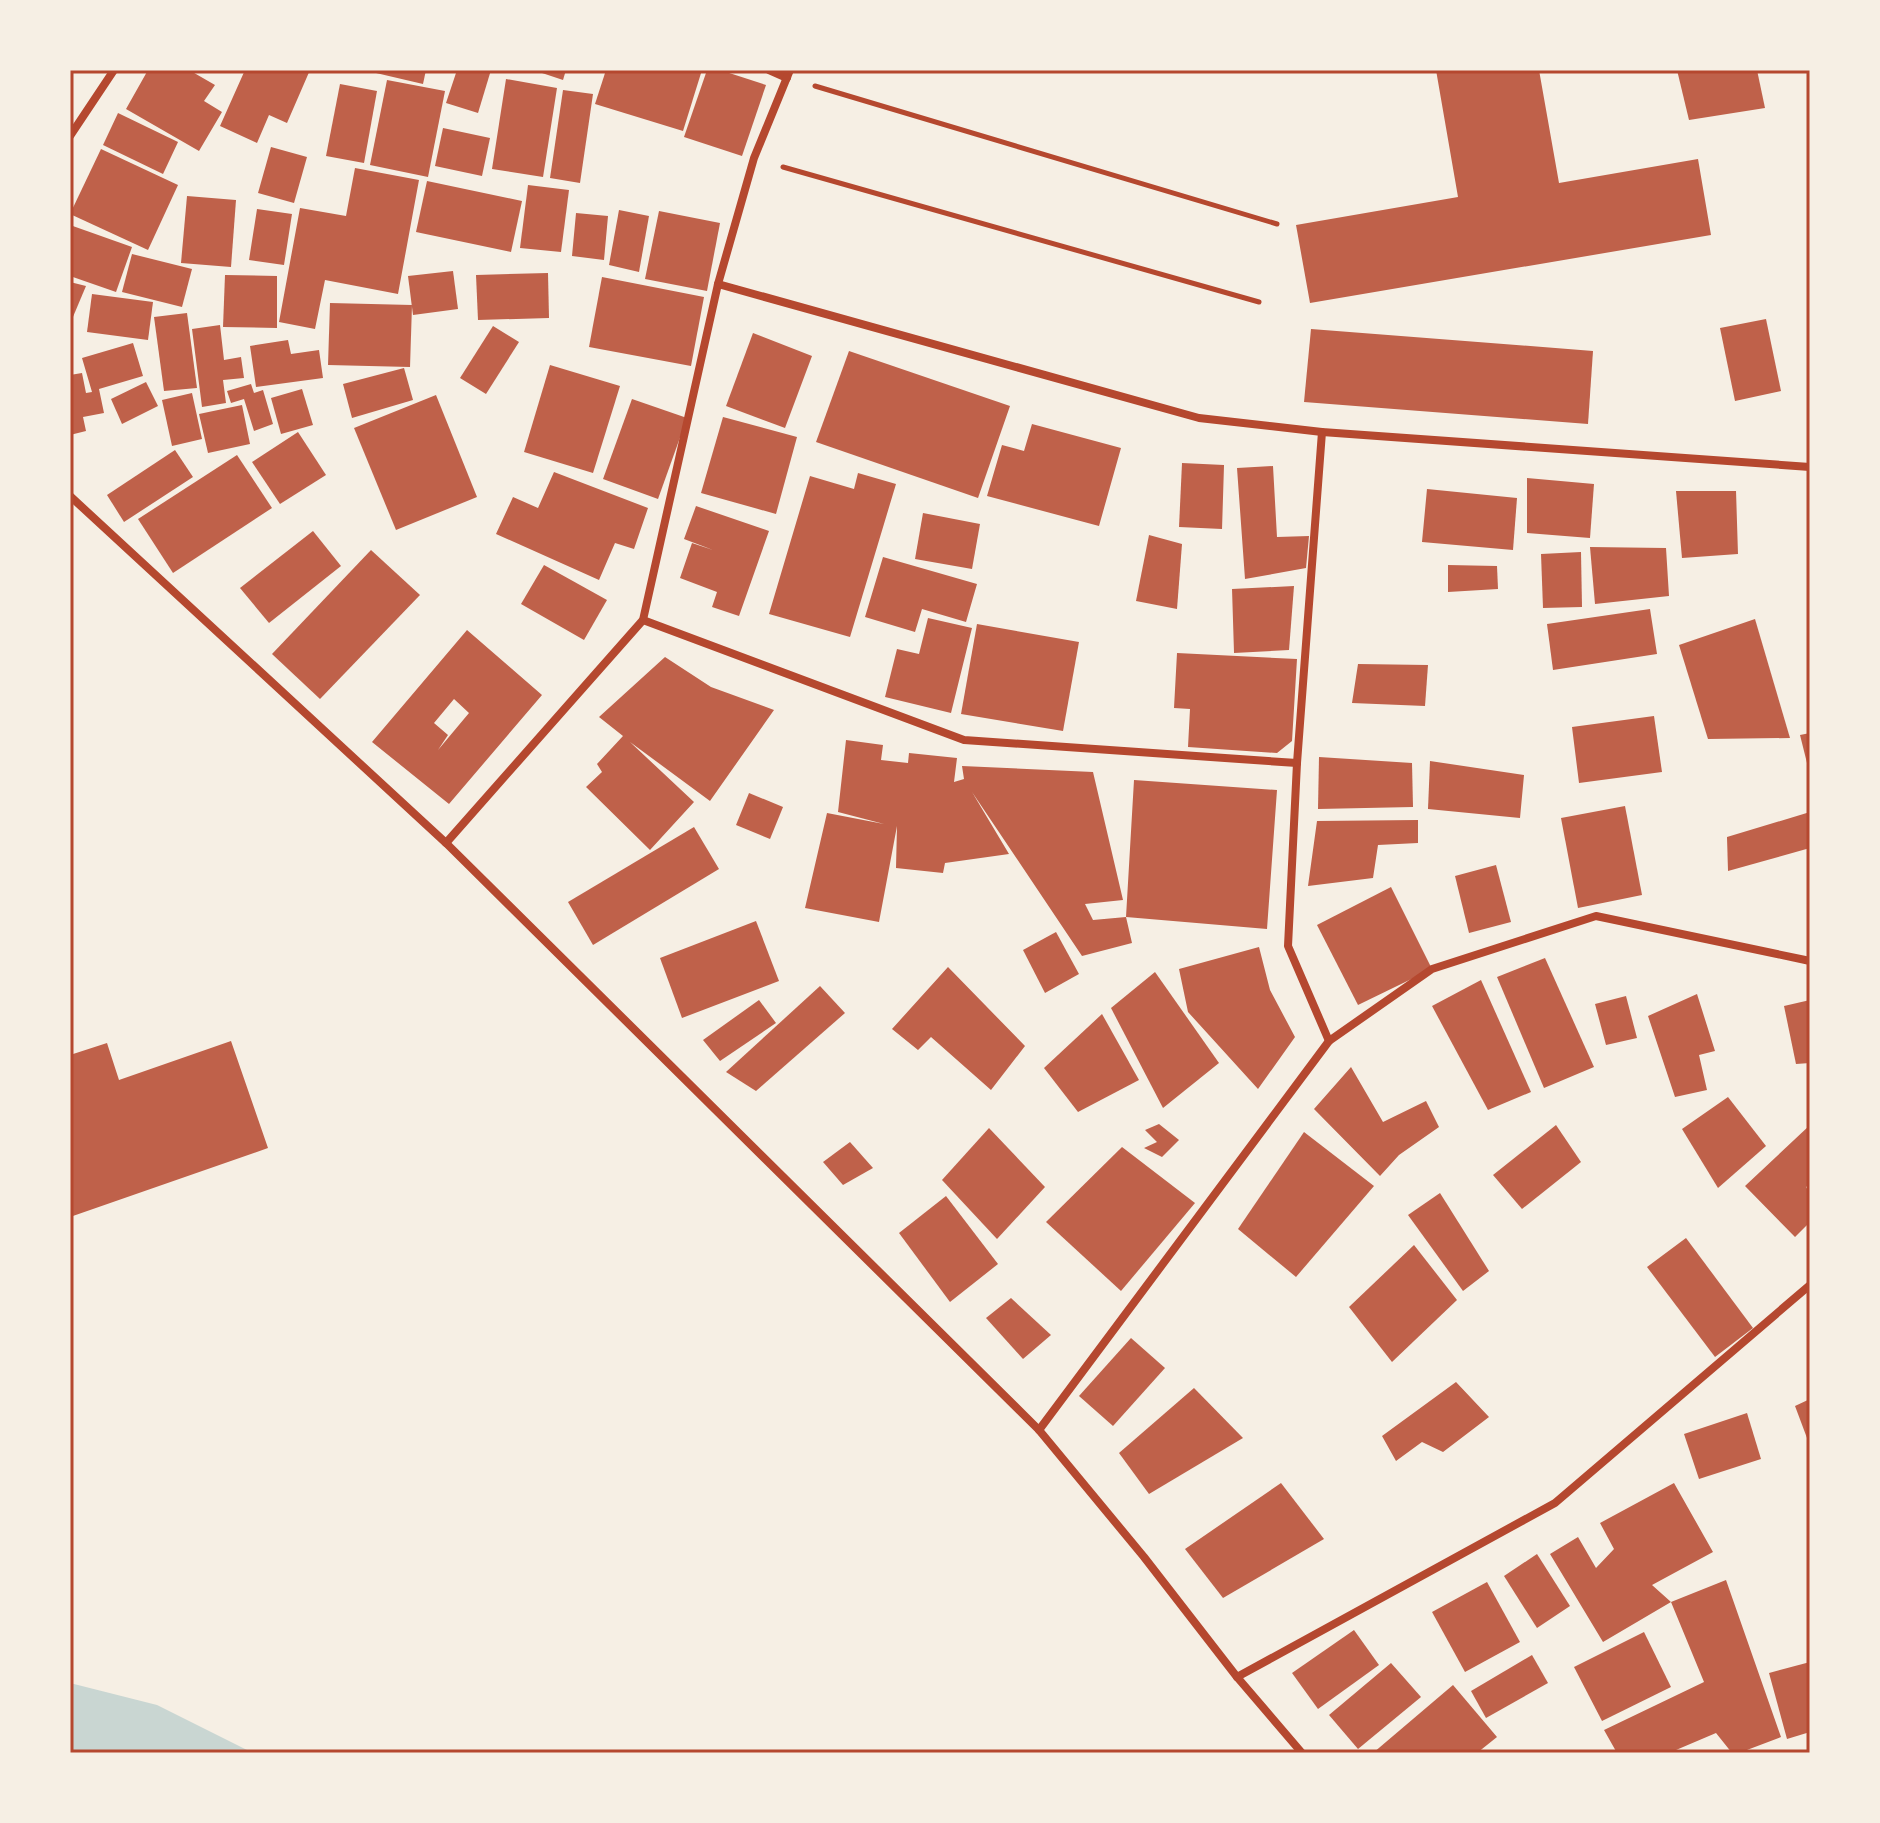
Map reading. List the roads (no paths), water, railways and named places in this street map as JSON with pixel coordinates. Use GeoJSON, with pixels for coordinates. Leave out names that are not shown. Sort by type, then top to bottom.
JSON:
{"type":"FeatureCollection","features":[{"type":"Feature","properties":{"kind":"street"},"geometry":{"type":"LineString","coordinates":[[70,136],[114,70]]}},
{"type":"Feature","properties":{"kind":"street"},"geometry":{"type":"LineString","coordinates":[[446,843],[643,620],[718,284],[754,158],[789,74],[769,70]]}},
{"type":"Feature","properties":{"kind":"street"},"geometry":{"type":"LineString","coordinates":[[718,284],[1199,418],[1322,432],[1810,467]]}},
{"type":"Feature","properties":{"kind":"street"},"geometry":{"type":"LineString","coordinates":[[1322,432],[1297,763],[1288,946],[1329,1041]]}},
{"type":"Feature","properties":{"kind":"street"},"geometry":{"type":"LineString","coordinates":[[70,496],[446,843],[1039,1430],[1144,1557],[1237,1677],[1302,1753]]}},
{"type":"Feature","properties":{"kind":"street"},"geometry":{"type":"LineString","coordinates":[[643,620],[964,740],[1297,763]]}},
{"type":"Feature","properties":{"kind":"street"},"geometry":{"type":"LineString","coordinates":[[1039,1430],[1329,1041],[1432,969],[1596,916],[1810,961]]}},
{"type":"Feature","properties":{"kind":"street"},"geometry":{"type":"LineString","coordinates":[[1237,1677],[1555,1503],[1810,1285]]}}]}
